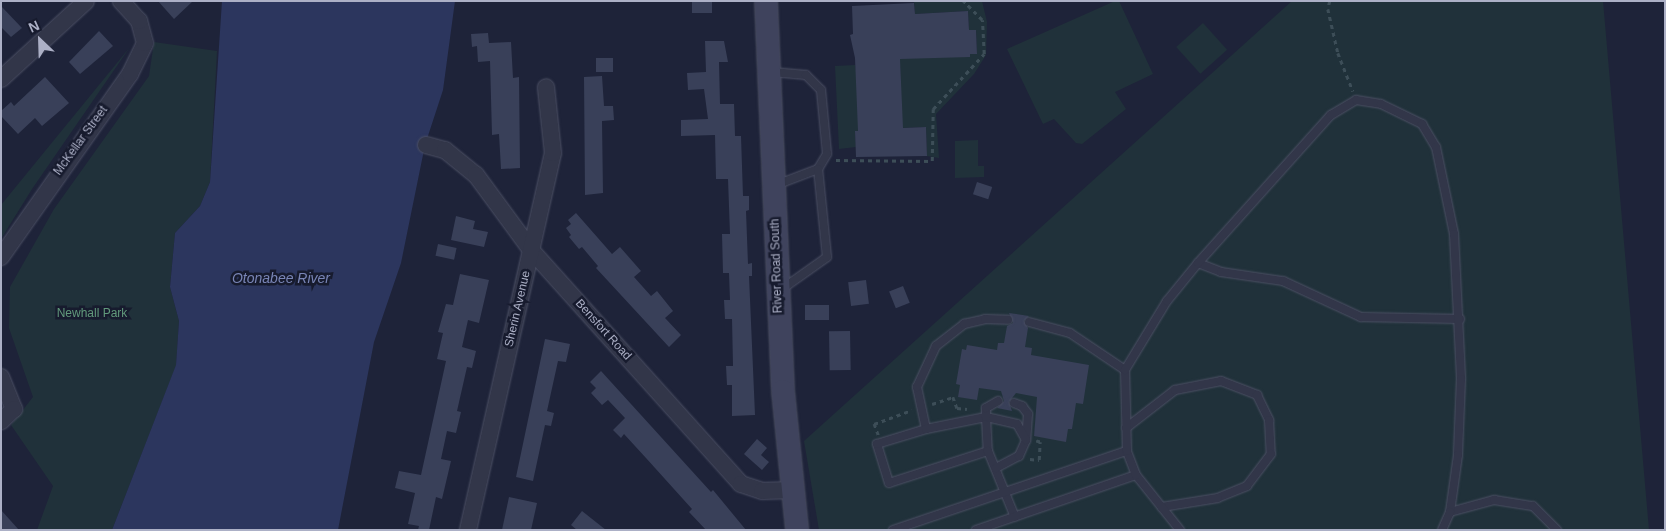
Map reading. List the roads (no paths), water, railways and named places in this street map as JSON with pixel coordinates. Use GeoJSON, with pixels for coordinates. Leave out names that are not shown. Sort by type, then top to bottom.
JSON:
{"type":"FeatureCollection","features":[{"type":"Feature","properties":{"kind":"street"},"geometry":{"type":"LineString","coordinates":[[1,80],[86,1]]}},
{"type":"Feature","properties":{"kind":"street","name":"McKellar Street"},"geometry":{"type":"LineString","coordinates":[[1,257],[130,74],[145,43],[139,21],[121,1]]}},
{"type":"Feature","properties":{"kind":"street","name":"River Road South"},"geometry":{"type":"LineString","coordinates":[[766,1],[783,391],[797,530]]}},
{"type":"Feature","properties":{"kind":"street","name":"Sherin Avenue"},"geometry":{"type":"LineString","coordinates":[[468,530],[553,153],[546,87]]}},
{"type":"Feature","properties":{"kind":"street","name":"Bensfort Road"},"geometry":{"type":"LineString","coordinates":[[426,145],[446,150],[476,176],[531,250],[742,484],[762,491],[793,490]]}},
{"type":"Feature","properties":{"kind":"street"},"geometry":{"type":"LineString","coordinates":[[1,376],[14,409],[1,421]]}},
{"type":"Feature","properties":{"kind":"lane"},"geometry":{"type":"LineString","coordinates":[[769,72],[806,75],[821,90],[827,154],[818,169],[827,257],[778,292]]}},
{"type":"Feature","properties":{"kind":"lane"},"geometry":{"type":"LineString","coordinates":[[1180,530],[1136,475],[1127,451],[1125,370],[1167,301],[1198,263],[1331,114],[1356,100],[1381,104],[1401,112],[1422,124],[1436,147],[1454,234],[1460,319],[1458,455],[1450,512],[1442,530]]}},
{"type":"Feature","properties":{"kind":"lane"},"geometry":{"type":"LineString","coordinates":[[774,186],[818,169]]}},
{"type":"Feature","properties":{"kind":"lane"},"geometry":{"type":"LineString","coordinates":[[1198,263],[1221,272],[1283,281],[1361,317],[1460,319]]}},
{"type":"Feature","properties":{"kind":"lane"},"geometry":{"type":"LineString","coordinates":[[926,429],[917,387],[936,346],[964,324],[985,319],[1008,320]]}},
{"type":"Feature","properties":{"kind":"lane"},"geometry":{"type":"LineString","coordinates":[[1029,322],[1070,333],[1125,370]]}},
{"type":"Feature","properties":{"kind":"lane"},"geometry":{"type":"LineString","coordinates":[[1126,428],[1175,390],[1221,381],[1257,395],[1269,420],[1271,454],[1247,486],[1218,498],[1162,507]]}},
{"type":"Feature","properties":{"kind":"lane"},"geometry":{"type":"LineString","coordinates":[[998,401],[986,408],[988,451],[1007,492],[1015,517]]}},
{"type":"Feature","properties":{"kind":"lane"},"geometry":{"type":"LineString","coordinates":[[996,468],[1020,456],[1026,440],[1028,414],[1022,406],[1014,403]]}},
{"type":"Feature","properties":{"kind":"lane"},"geometry":{"type":"LineString","coordinates":[[988,451],[889,483],[877,444],[926,429],[986,417],[1017,424],[1026,440]]}},
{"type":"Feature","properties":{"kind":"lane"},"geometry":{"type":"LineString","coordinates":[[893,530],[1127,451]]}},
{"type":"Feature","properties":{"kind":"lane"},"geometry":{"type":"LineString","coordinates":[[976,530],[1136,475]]}},
{"type":"Feature","properties":{"kind":"lane"},"geometry":{"type":"LineString","coordinates":[[1450,512],[1494,500],[1533,506],[1557,530]]}},
{"type":"Feature","properties":{"kind":"water","name":"Otonabee River"},"geometry":{"type":"Polygon","coordinates":[[[222,1],[455,1],[443,90],[425,145],[401,263],[374,342],[338,530],[112,530],[176,365],[179,321],[170,287],[175,233],[200,206],[210,182],[222,1]]]}},
{"type":"Feature","properties":{"kind":"park label","name":"Newhall Park"},"geometry":{"type":"Point","coordinates":[92,314]}}]}
